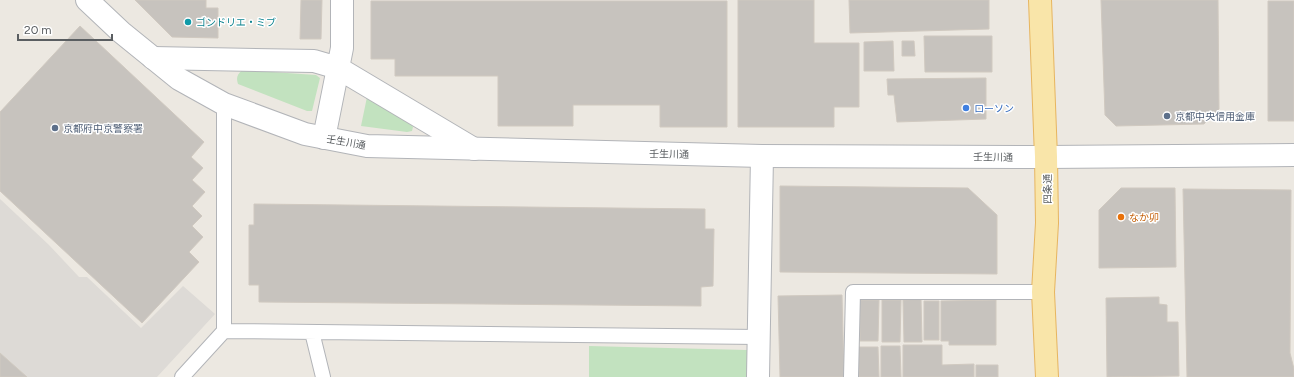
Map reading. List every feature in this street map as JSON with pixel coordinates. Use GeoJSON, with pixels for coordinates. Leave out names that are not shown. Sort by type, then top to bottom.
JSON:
{"type":"FeatureCollection","features":[{"type":"Feature","properties":{"kind":"main road","name":"四条通"},"geometry":{"type":"LineString","coordinates":[[1040,0],[1046,158],[1047,223],[1043,292],[1047,377]]}},
{"type":"Feature","properties":{"kind":"street","name":"壬生川通"},"geometry":{"type":"LineString","coordinates":[[87,0],[121,32],[179,79],[224,104],[304,134],[367,146],[762,156],[1046,158],[1294,155]]}},
{"type":"Feature","properties":{"kind":"street"},"geometry":{"type":"LineString","coordinates":[[324,138],[342,48],[342,0]]}},
{"type":"Feature","properties":{"kind":"street"},"geometry":{"type":"LineString","coordinates":[[152,58],[314,61],[338,68],[474,149]]}},
{"type":"Feature","properties":{"kind":"street"},"geometry":{"type":"LineString","coordinates":[[758,377],[762,156]]}},
{"type":"Feature","properties":{"kind":"lane"},"geometry":{"type":"LineString","coordinates":[[182,377],[224,331],[224,104]]}},
{"type":"Feature","properties":{"kind":"lane"},"geometry":{"type":"LineString","coordinates":[[851,377],[853,292],[1043,292]]}},
{"type":"Feature","properties":{"kind":"lane"},"geometry":{"type":"LineString","coordinates":[[224,331],[759,337]]}},
{"type":"Feature","properties":{"kind":"lane"},"geometry":{"type":"LineString","coordinates":[[312,332],[323,377]]}},
{"type":"Feature","properties":{"kind":"shaded area"},"geometry":{"type":"Polygon","coordinates":[[[0,199],[49,245],[79,277],[87,277],[141,328],[183,286],[215,314],[157,377],[0,377],[0,199]]]}},
{"type":"Feature","properties":{"kind":"green space"},"geometry":{"type":"Polygon","coordinates":[[[242,70],[316,75],[320,78],[312,111],[307,111],[238,84],[237,77],[242,70]]]}},
{"type":"Feature","properties":{"kind":"green space"},"geometry":{"type":"Polygon","coordinates":[[[367,97],[411,123],[413,127],[412,131],[407,132],[361,126],[367,97]]]}},
{"type":"Feature","properties":{"kind":"green space"},"geometry":{"type":"Polygon","coordinates":[[[589,346],[747,350],[747,377],[589,377],[589,346]]]}},
{"type":"Feature","properties":{"kind":"building","name":"ゴンドリエ・ミブ"},"geometry":{"type":"Polygon","coordinates":[[[135,0],[206,0],[206,8],[218,8],[218,38],[172,37],[135,0]]]}},
{"type":"Feature","properties":{"kind":"building"},"geometry":{"type":"Polygon","coordinates":[[[301,0],[322,0],[321,39],[300,39],[301,0]]]}},
{"type":"Feature","properties":{"kind":"building"},"geometry":{"type":"Polygon","coordinates":[[[738,0],[814,0],[814,43],[859,43],[859,107],[834,107],[834,127],[738,127],[738,0]]]}},
{"type":"Feature","properties":{"kind":"building"},"geometry":{"type":"Polygon","coordinates":[[[849,0],[989,0],[989,29],[850,33],[849,0]]]}},
{"type":"Feature","properties":{"kind":"building"},"geometry":{"type":"Polygon","coordinates":[[[1101,0],[1218,0],[1219,109],[1204,124],[1116,126],[1105,115],[1101,0]]]}},
{"type":"Feature","properties":{"kind":"building"},"geometry":{"type":"Polygon","coordinates":[[[371,1],[727,1],[727,127],[660,127],[660,105],[573,105],[573,126],[498,126],[498,76],[395,76],[395,59],[371,59],[371,1]]]}},
{"type":"Feature","properties":{"kind":"building"},"geometry":{"type":"Polygon","coordinates":[[[1268,1],[1294,1],[1294,121],[1268,121],[1268,1]]]}},
{"type":"Feature","properties":{"kind":"building"},"geometry":{"type":"Polygon","coordinates":[[[80,26],[204,142],[191,157],[203,168],[192,180],[205,192],[192,206],[202,216],[192,226],[203,237],[189,252],[199,262],[142,323],[0,191],[0,112],[80,26]]]}},
{"type":"Feature","properties":{"kind":"building"},"geometry":{"type":"Polygon","coordinates":[[[924,36],[992,36],[992,72],[925,72],[924,36]]]}},
{"type":"Feature","properties":{"kind":"building"},"geometry":{"type":"Polygon","coordinates":[[[893,41],[894,71],[864,71],[864,42],[893,41]]]}},
{"type":"Feature","properties":{"kind":"building"},"geometry":{"type":"Polygon","coordinates":[[[902,41],[914,41],[915,56],[902,56],[902,41]]]}},
{"type":"Feature","properties":{"kind":"building"},"geometry":{"type":"Polygon","coordinates":[[[986,78],[986,119],[897,122],[894,95],[888,95],[887,79],[986,78]]]}},
{"type":"Feature","properties":{"kind":"building"},"geometry":{"type":"Polygon","coordinates":[[[780,186],[968,188],[997,215],[997,274],[780,272],[780,186]]]}},
{"type":"Feature","properties":{"kind":"building"},"geometry":{"type":"Polygon","coordinates":[[[1121,188],[1175,188],[1176,267],[1099,268],[1099,210],[1121,188]]]}},
{"type":"Feature","properties":{"kind":"building"},"geometry":{"type":"Polygon","coordinates":[[[1183,189],[1291,190],[1290,353],[1294,369],[1294,377],[1187,377],[1183,189]]]}},
{"type":"Feature","properties":{"kind":"building"},"geometry":{"type":"Polygon","coordinates":[[[254,204],[705,209],[705,229],[714,229],[713,286],[701,287],[701,306],[259,302],[259,285],[249,285],[249,225],[254,225],[254,204]]]}},
{"type":"Feature","properties":{"kind":"building"},"geometry":{"type":"Polygon","coordinates":[[[842,295],[844,377],[780,377],[778,296],[842,295]]]}},
{"type":"Feature","properties":{"kind":"building"},"geometry":{"type":"Polygon","coordinates":[[[1159,297],[1159,304],[1167,305],[1167,322],[1178,322],[1179,376],[1107,377],[1106,298],[1159,297]]]}},
{"type":"Feature","properties":{"kind":"building"},"geometry":{"type":"Polygon","coordinates":[[[921,299],[922,342],[904,342],[903,300],[921,299]]]}},
{"type":"Feature","properties":{"kind":"building"},"geometry":{"type":"Polygon","coordinates":[[[860,300],[879,300],[878,341],[860,341],[860,300]]]}},
{"type":"Feature","properties":{"kind":"building"},"geometry":{"type":"Polygon","coordinates":[[[882,300],[901,300],[900,342],[882,342],[882,300]]]}},
{"type":"Feature","properties":{"kind":"building"},"geometry":{"type":"Polygon","coordinates":[[[996,300],[996,345],[949,345],[949,341],[941,341],[941,301],[996,300]]]}},
{"type":"Feature","properties":{"kind":"building"},"geometry":{"type":"Polygon","coordinates":[[[924,301],[939,301],[939,340],[924,340],[924,301]]]}},
{"type":"Feature","properties":{"kind":"building"},"geometry":{"type":"Polygon","coordinates":[[[903,345],[942,345],[942,365],[974,364],[974,377],[903,377],[903,345]]]}},
{"type":"Feature","properties":{"kind":"building"},"geometry":{"type":"Polygon","coordinates":[[[881,346],[900,346],[901,377],[881,377],[881,346]]]}},
{"type":"Feature","properties":{"kind":"building"},"geometry":{"type":"Polygon","coordinates":[[[858,347],[878,347],[879,377],[859,377],[858,347]]]}},
{"type":"Feature","properties":{"kind":"building"},"geometry":{"type":"Polygon","coordinates":[[[0,353],[27,377],[0,377],[0,353]]]}},
{"type":"Feature","properties":{"kind":"building"},"geometry":{"type":"Polygon","coordinates":[[[976,365],[998,365],[998,377],[976,377],[976,365]]]}},
{"type":"Feature","properties":{"kind":"place","name":"ゴンドリエ・ミブ"},"geometry":{"type":"Point","coordinates":[188,22]}},
{"type":"Feature","properties":{"kind":"place","name":"ローソン"},"geometry":{"type":"Point","coordinates":[966,108]}},
{"type":"Feature","properties":{"kind":"place","name":"京都中央信用金庫"},"geometry":{"type":"Point","coordinates":[1167,116]}},
{"type":"Feature","properties":{"kind":"place","name":"京都府中京警察署"},"geometry":{"type":"Point","coordinates":[55,128]}},
{"type":"Feature","properties":{"kind":"place","name":"なか卯"},"geometry":{"type":"Point","coordinates":[1121,217]}}]}
